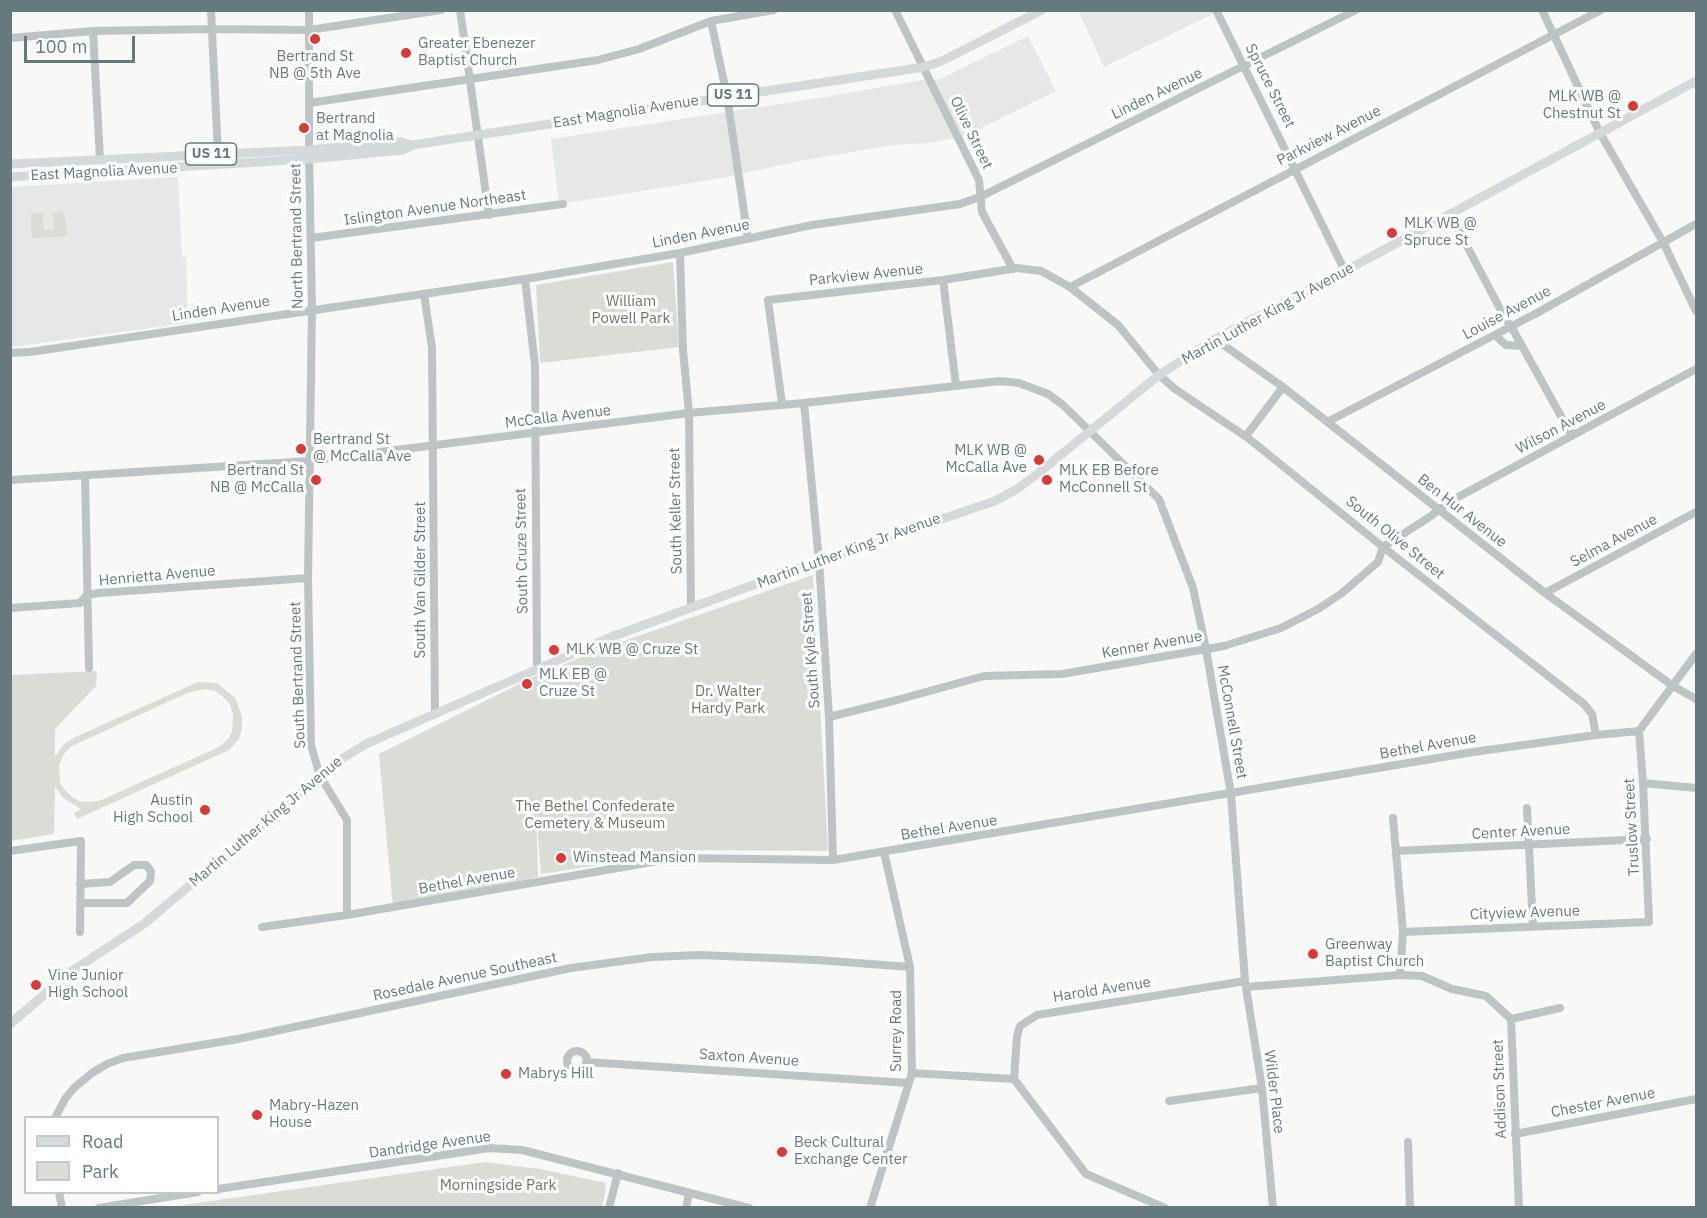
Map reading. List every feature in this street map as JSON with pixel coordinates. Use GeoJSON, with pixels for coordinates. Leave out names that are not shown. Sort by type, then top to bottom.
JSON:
{"type":"FeatureCollection","features":[{"type":"Feature","properties":{"kind":"main road","name":"East Magnolia Avenue"},"geometry":{"type":"LineString","coordinates":[[10,177],[309,154],[403,150],[412,145],[478,134],[924,67],[942,61],[1042,10]]}},
{"type":"Feature","properties":{"kind":"main road","name":"Martin Luther King Jr Avenue"},"geometry":{"type":"LineString","coordinates":[[10,1024],[72,971],[145,923],[320,776],[366,744],[611,637],[819,561],[994,501],[1017,489],[1091,432],[1159,375],[1215,339],[1346,272],[1696,81]]}},
{"type":"Feature","properties":{"kind":"main road","name":"East Magnolia Avenue"},"geometry":{"type":"LineString","coordinates":[[10,164],[218,154],[309,154]]}},
{"type":"Feature","properties":{"kind":"street"},"geometry":{"type":"LineString","coordinates":[[211,10],[218,154]]}},
{"type":"Feature","properties":{"kind":"street","name":"North Bertrand Street"},"geometry":{"type":"LineString","coordinates":[[309,10],[312,309],[309,461]]}},
{"type":"Feature","properties":{"kind":"street"},"geometry":{"type":"LineString","coordinates":[[10,38],[93,32],[212,29],[309,30],[441,10]]}},
{"type":"Feature","properties":{"kind":"street"},"geometry":{"type":"LineString","coordinates":[[460,10],[489,215]]}},
{"type":"Feature","properties":{"kind":"street"},"geometry":{"type":"LineString","coordinates":[[309,104],[620,55],[711,21],[774,10]]}},
{"type":"Feature","properties":{"kind":"street","name":"Olive Street"},"geometry":{"type":"LineString","coordinates":[[895,10],[979,180],[982,212],[1013,269]]}},
{"type":"Feature","properties":{"kind":"street","name":"Spruce Street"},"geometry":{"type":"LineString","coordinates":[[1216,10],[1346,272]]}},
{"type":"Feature","properties":{"kind":"street","name":"Linden Avenue"},"geometry":{"type":"LineString","coordinates":[[10,353],[525,279],[680,254],[812,225],[960,204],[982,196],[1356,10]]}},
{"type":"Feature","properties":{"kind":"street"},"geometry":{"type":"LineString","coordinates":[[1542,10],[1600,133],[1663,242],[1696,310]]}},
{"type":"Feature","properties":{"kind":"street","name":"Parkview Avenue"},"geometry":{"type":"LineString","coordinates":[[1070,287],[1601,10]]}},
{"type":"Feature","properties":{"kind":"street"},"geometry":{"type":"LineString","coordinates":[[711,21],[727,96],[748,239]]}},
{"type":"Feature","properties":{"kind":"street"},"geometry":{"type":"LineString","coordinates":[[93,32],[100,160]]}},
{"type":"Feature","properties":{"kind":"street","name":"Islington Avenue Northeast"},"geometry":{"type":"LineString","coordinates":[[311,238],[563,204]]}},
{"type":"Feature","properties":{"kind":"street"},"geometry":{"type":"LineString","coordinates":[[1450,214],[1506,320],[1572,436]]}},
{"type":"Feature","properties":{"kind":"street","name":"Louise Avenue"},"geometry":{"type":"LineString","coordinates":[[1328,422],[1511,326],[1696,224]]}},
{"type":"Feature","properties":{"kind":"street","name":"South Keller Street"},"geometry":{"type":"LineString","coordinates":[[680,254],[683,350],[689,413],[691,608]]}},
{"type":"Feature","properties":{"kind":"street","name":"Parkview Avenue"},"geometry":{"type":"LineString","coordinates":[[782,404],[768,300],[1025,268],[1041,271],[1070,287],[1118,325],[1159,375]]}},
{"type":"Feature","properties":{"kind":"street","name":"South Cruze Street"},"geometry":{"type":"LineString","coordinates":[[525,279],[535,365],[537,668]]}},
{"type":"Feature","properties":{"kind":"street"},"geometry":{"type":"LineString","coordinates":[[943,280],[956,386]]}},
{"type":"Feature","properties":{"kind":"street","name":"South Van Gilder Street"},"geometry":{"type":"LineString","coordinates":[[424,294],[432,348],[435,713]]}},
{"type":"Feature","properties":{"kind":"street"},"geometry":{"type":"LineString","coordinates":[[1494,335],[1506,345],[1522,346]]}},
{"type":"Feature","properties":{"kind":"street","name":"Ben Hur Avenue"},"geometry":{"type":"LineString","coordinates":[[1215,339],[1284,387],[1545,593],[1673,686],[1696,699]]}},
{"type":"Feature","properties":{"kind":"street","name":"Wilson Avenue"},"geometry":{"type":"LineString","coordinates":[[1439,510],[1456,498],[1696,369]]}},
{"type":"Feature","properties":{"kind":"street","name":"South Olive Street"},"geometry":{"type":"LineString","coordinates":[[1159,375],[1195,404],[1246,436],[1383,547],[1584,704],[1592,714],[1596,735]]}},
{"type":"Feature","properties":{"kind":"street","name":"McCalla Avenue"},"geometry":{"type":"LineString","coordinates":[[10,480],[309,461],[689,413],[1007,381],[1042,390],[1063,405],[1091,432]]}},
{"type":"Feature","properties":{"kind":"street"},"geometry":{"type":"LineString","coordinates":[[1246,436],[1284,387]]}},
{"type":"Feature","properties":{"kind":"street","name":"South Kyle Street"},"geometry":{"type":"LineString","coordinates":[[804,403],[819,561],[829,717],[833,860]]}},
{"type":"Feature","properties":{"kind":"street","name":"McConnell Street"},"geometry":{"type":"LineString","coordinates":[[1091,432],[1159,499],[1193,588],[1231,794],[1245,984]]}},
{"type":"Feature","properties":{"kind":"street","name":"South Bertrand Street"},"geometry":{"type":"LineString","coordinates":[[309,461],[308,578],[311,745],[320,776],[347,820],[347,915]]}},
{"type":"Feature","properties":{"kind":"street"},"geometry":{"type":"LineString","coordinates":[[85,476],[89,668]]}},
{"type":"Feature","properties":{"kind":"street","name":"Kenner Avenue"},"geometry":{"type":"LineString","coordinates":[[829,717],[984,676],[1062,674],[1206,649],[1262,635],[1318,609],[1367,574],[1378,562],[1383,547],[1439,510]]}},
{"type":"Feature","properties":{"kind":"street","name":"Selma Avenue"},"geometry":{"type":"LineString","coordinates":[[1545,593],[1696,512]]}},
{"type":"Feature","properties":{"kind":"street","name":"Henrietta Avenue"},"geometry":{"type":"LineString","coordinates":[[10,608],[80,603],[87,596],[308,578]]}},
{"type":"Feature","properties":{"kind":"street"},"geometry":{"type":"LineString","coordinates":[[1639,730],[1696,654]]}},
{"type":"Feature","properties":{"kind":"street","name":"Bethel Avenue"},"geometry":{"type":"LineString","coordinates":[[262,927],[347,915],[675,858],[833,860],[1473,752],[1639,730]]}},
{"type":"Feature","properties":{"kind":"street","name":"Truslow Street"},"geometry":{"type":"LineString","coordinates":[[1639,730],[1647,839],[1649,922]]}},
{"type":"Feature","properties":{"kind":"street"},"geometry":{"type":"LineString","coordinates":[[1644,783],[1696,788]]}},
{"type":"Feature","properties":{"kind":"street"},"geometry":{"type":"LineString","coordinates":[[1527,807],[1533,926]]}},
{"type":"Feature","properties":{"kind":"street"},"geometry":{"type":"LineString","coordinates":[[1393,818],[1403,932],[1400,975]]}},
{"type":"Feature","properties":{"kind":"street","name":"Center Avenue"},"geometry":{"type":"LineString","coordinates":[[1396,851],[1647,839]]}},
{"type":"Feature","properties":{"kind":"street"},"geometry":{"type":"LineString","coordinates":[[10,851],[81,841],[80,932]]}},
{"type":"Feature","properties":{"kind":"street","name":"Surrey Road"},"geometry":{"type":"LineString","coordinates":[[870,1208],[912,1073],[910,967],[884,852]]}},
{"type":"Feature","properties":{"kind":"street"},"geometry":{"type":"LineString","coordinates":[[80,884],[110,882],[134,864],[146,865],[151,871],[150,881],[127,903],[80,903]]}},
{"type":"Feature","properties":{"kind":"street","name":"Cityview Avenue"},"geometry":{"type":"LineString","coordinates":[[1403,932],[1649,922]]}},
{"type":"Feature","properties":{"kind":"street","name":"Rosedale Avenue Southeast"},"geometry":{"type":"LineString","coordinates":[[56,1116],[74,1088],[92,1073],[123,1058],[238,1039],[571,968],[652,957],[700,955],[910,967]]}},
{"type":"Feature","properties":{"kind":"street","name":"Addison Street"},"geometry":{"type":"LineString","coordinates":[[1245,984],[1400,975],[1422,976],[1452,989],[1486,996],[1511,1019],[1519,1208]]}},
{"type":"Feature","properties":{"kind":"street","name":"Harold Avenue"},"geometry":{"type":"LineString","coordinates":[[1014,1079],[1017,1036],[1020,1026],[1037,1015],[1245,984]]}},
{"type":"Feature","properties":{"kind":"street","name":"Wilder Place"},"geometry":{"type":"LineString","coordinates":[[1245,984],[1262,1088],[1274,1208]]}},
{"type":"Feature","properties":{"kind":"street"},"geometry":{"type":"LineString","coordinates":[[1511,1019],[1560,1008]]}},
{"type":"Feature","properties":{"kind":"street","name":"Saxton Avenue"},"geometry":{"type":"LineString","coordinates":[[586,1062],[909,1083]]}},
{"type":"Feature","properties":{"kind":"street"},"geometry":{"type":"LineString","coordinates":[[912,1073],[1014,1079],[1086,1174],[1165,1208]]}},
{"type":"Feature","properties":{"kind":"street"},"geometry":{"type":"LineString","coordinates":[[1169,1101],[1262,1088]]}},
{"type":"Feature","properties":{"kind":"street","name":"Chester Avenue"},"geometry":{"type":"LineString","coordinates":[[1515,1134],[1696,1098]]}},
{"type":"Feature","properties":{"kind":"street"},"geometry":{"type":"LineString","coordinates":[[1408,1142],[1410,1208]]}},
{"type":"Feature","properties":{"kind":"street","name":"Dandridge Avenue"},"geometry":{"type":"LineString","coordinates":[[219,1190],[490,1148],[522,1150],[749,1208]]}},
{"type":"Feature","properties":{"kind":"street"},"geometry":{"type":"LineString","coordinates":[[609,1208],[618,1173]]}},
{"type":"Feature","properties":{"kind":"street"},"geometry":{"type":"LineString","coordinates":[[686,1208],[689,1193]]}},
{"type":"Feature","properties":{"kind":"street"},"geometry":{"type":"LineString","coordinates":[[99,1208],[186,1194]]}},
{"type":"Feature","properties":{"kind":"shaded area"},"geometry":{"type":"Polygon","coordinates":[[[1078,10],[1219,11],[1104,67],[1078,10]]]}},
{"type":"Feature","properties":{"kind":"shaded area"},"geometry":{"type":"Polygon","coordinates":[[[1028,36],[1056,91],[965,136],[930,143],[892,145],[711,180],[559,204],[551,139],[921,80],[940,79],[1028,36]]]}},
{"type":"Feature","properties":{"kind":"shaded area"},"geometry":{"type":"Polygon","coordinates":[[[178,177],[182,257],[186,257],[188,323],[11,347],[11,187],[178,177]]]}},
{"type":"Feature","properties":{"kind":"green space"},"geometry":{"type":"Polygon","coordinates":[[[63,212],[63,218],[66,218],[67,236],[32,238],[31,214],[43,213],[44,230],[54,230],[53,213],[63,212]]]}},
{"type":"Feature","properties":{"kind":"green space","name":"William Powell Park"},"geometry":{"type":"Polygon","coordinates":[[[673,262],[679,347],[540,363],[536,285],[673,262]]]}},
{"type":"Feature","properties":{"kind":"green space"},"geometry":{"type":"Polygon","coordinates":[[[813,575],[828,851],[676,850],[655,856],[541,874],[536,811],[538,877],[393,907],[379,754],[535,676],[601,649],[813,575]]]}},
{"type":"Feature","properties":{"kind":"green space"},"geometry":{"type":"Polygon","coordinates":[[[97,671],[96,686],[55,729],[55,756],[63,745],[73,738],[198,682],[217,683],[235,698],[242,716],[242,728],[239,739],[229,750],[77,819],[74,813],[81,809],[63,798],[55,786],[54,834],[11,841],[11,675],[97,671]],[[205,689],[187,693],[72,746],[64,754],[59,765],[60,783],[63,788],[81,802],[99,801],[219,747],[232,732],[233,715],[230,704],[215,691],[205,689]]]}},
{"type":"Feature","properties":{"kind":"green space","name":"Morningside Park"},"geometry":{"type":"Polygon","coordinates":[[[485,1162],[540,1169],[606,1183],[601,1208],[170,1207],[485,1162]]]}},
{"type":"Feature","properties":{"kind":"place","name":"Bertrand St NB @ 5th Ave"},"geometry":{"type":"Point","coordinates":[315,39]}},
{"type":"Feature","properties":{"kind":"place","name":"Greater Ebenezer Baptist Church"},"geometry":{"type":"Point","coordinates":[406,53]}},
{"type":"Feature","properties":{"kind":"place","name":"MLK WB @ Chestnut St"},"geometry":{"type":"Point","coordinates":[1633,106]}},
{"type":"Feature","properties":{"kind":"place","name":"Bertrand at Magnolia"},"geometry":{"type":"Point","coordinates":[304,128]}},
{"type":"Feature","properties":{"kind":"place","name":"MLK WB @ Spruce St"},"geometry":{"type":"Point","coordinates":[1392,233]}},
{"type":"Feature","properties":{"kind":"place","name":"Bertrand St @ McCalla Ave"},"geometry":{"type":"Point","coordinates":[301,449]}},
{"type":"Feature","properties":{"kind":"place","name":"MLK WB @ McCalla Ave"},"geometry":{"type":"Point","coordinates":[1039,460]}},
{"type":"Feature","properties":{"kind":"place","name":"Bertrand St NB @ McCalla"},"geometry":{"type":"Point","coordinates":[316,480]}},
{"type":"Feature","properties":{"kind":"place","name":"MLK EB Before McConnell St"},"geometry":{"type":"Point","coordinates":[1047,480]}},
{"type":"Feature","properties":{"kind":"place","name":"MLK WB @ Cruze St"},"geometry":{"type":"Point","coordinates":[554,650]}},
{"type":"Feature","properties":{"kind":"place","name":"MLK EB @ Cruze St"},"geometry":{"type":"Point","coordinates":[527,684]}},
{"type":"Feature","properties":{"kind":"place","name":"Austin High School"},"geometry":{"type":"Point","coordinates":[205,810]}},
{"type":"Feature","properties":{"kind":"place","name":"Winstead Mansion"},"geometry":{"type":"Point","coordinates":[561,858]}},
{"type":"Feature","properties":{"kind":"place","name":"Greenway Baptist Church"},"geometry":{"type":"Point","coordinates":[1313,954]}},
{"type":"Feature","properties":{"kind":"place","name":"Vine Junior High School"},"geometry":{"type":"Point","coordinates":[36,985]}},
{"type":"Feature","properties":{"kind":"place","name":"Mabrys Hill"},"geometry":{"type":"Point","coordinates":[506,1074]}},
{"type":"Feature","properties":{"kind":"place","name":"Mabry-Hazen House"},"geometry":{"type":"Point","coordinates":[257,1115]}},
{"type":"Feature","properties":{"kind":"place","name":"Beck Cultural Exchange Center"},"geometry":{"type":"Point","coordinates":[782,1152]}},
{"type":"Feature","properties":{"kind":"park label","name":"Dr. Walter Hardy Park"},"geometry":{"type":"Point","coordinates":[728,700]}},
{"type":"Feature","properties":{"kind":"park label","name":"The Bethel Confederate Cemetery & Museum"},"geometry":{"type":"Point","coordinates":[595,816]}}]}
